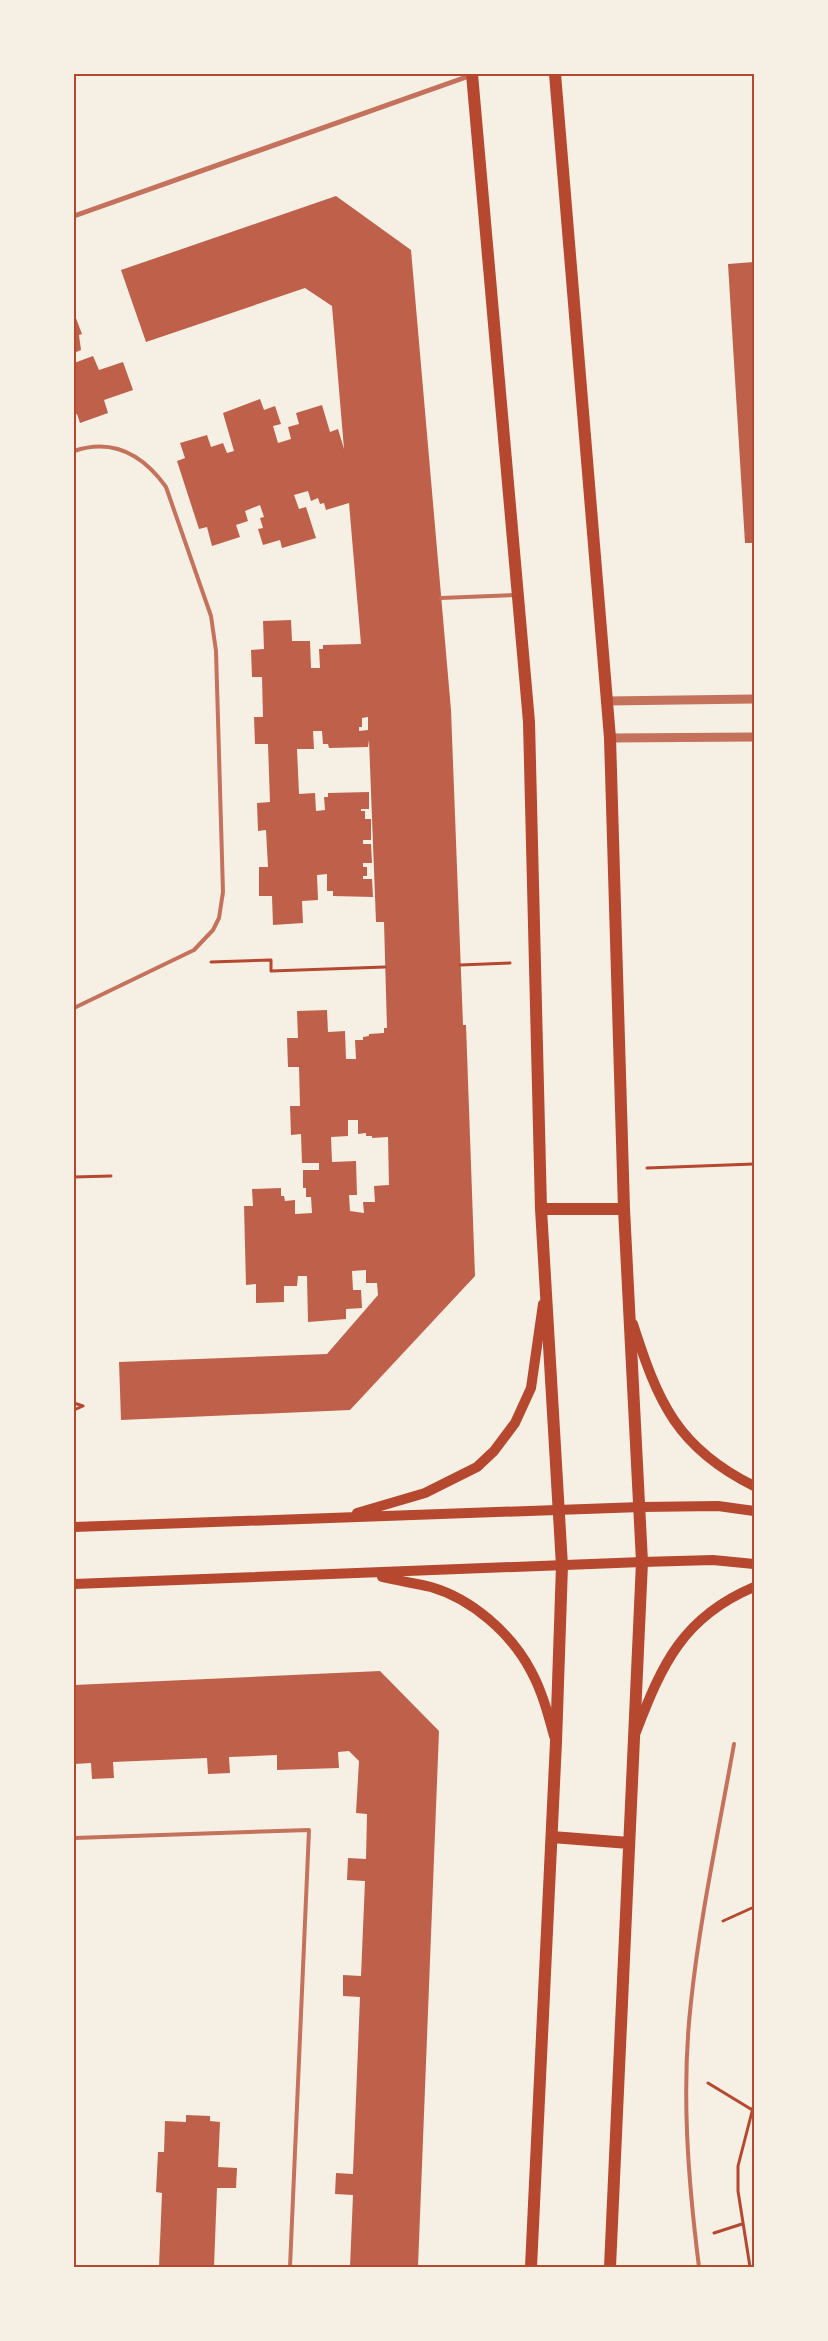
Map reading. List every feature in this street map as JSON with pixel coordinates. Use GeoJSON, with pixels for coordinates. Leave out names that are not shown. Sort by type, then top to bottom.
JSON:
{"type":"FeatureCollection","features":[{"type":"Feature","properties":{"kind":"main road"},"geometry":{"type":"LineString","coordinates":[[472,74],[529,722],[541,1209],[562,1566],[552,1837],[531,2267]]}},
{"type":"Feature","properties":{"kind":"main road"},"geometry":{"type":"LineString","coordinates":[[555,74],[610,738],[622,1169],[641,1507],[642,1562],[610,2267]]}},
{"type":"Feature","properties":{"kind":"main road"},"geometry":{"type":"LineString","coordinates":[[541,1209],[624,1210]]}},
{"type":"Feature","properties":{"kind":"main road"},"geometry":{"type":"LineString","coordinates":[[342,1518],[425,1493],[477,1467],[494,1451],[515,1423],[531,1388],[545,1292]]}},
{"type":"Feature","properties":{"kind":"main road"},"geometry":{"type":"LineString","coordinates":[[629,1310],[649,1375],[666,1411],[688,1440],[711,1460],[731,1474],[754,1486]]}},
{"type":"Feature","properties":{"kind":"main road"},"geometry":{"type":"LineString","coordinates":[[74,1527],[641,1507],[718,1506],[754,1511]]}},
{"type":"Feature","properties":{"kind":"main road"},"geometry":{"type":"LineString","coordinates":[[74,1584],[642,1562],[713,1560],[754,1564]]}},
{"type":"Feature","properties":{"kind":"main road"},"geometry":{"type":"LineString","coordinates":[[364,1574],[431,1587],[473,1607],[493,1623],[515,1647],[531,1671],[556,1742]]}},
{"type":"Feature","properties":{"kind":"main road"},"geometry":{"type":"LineString","coordinates":[[634,1738],[652,1691],[679,1642],[690,1629],[714,1609],[733,1596],[754,1587]]}},
{"type":"Feature","properties":{"kind":"main road"},"geometry":{"type":"LineString","coordinates":[[552,1837],[629,1843]]}},
{"type":"Feature","properties":{"kind":"street"},"geometry":{"type":"LineString","coordinates":[[74,216],[472,74]]}},
{"type":"Feature","properties":{"kind":"street"},"geometry":{"type":"LineString","coordinates":[[607,701],[754,699]]}},
{"type":"Feature","properties":{"kind":"street"},"geometry":{"type":"LineString","coordinates":[[610,738],[754,737]]}},
{"type":"Feature","properties":{"kind":"lane"},"geometry":{"type":"LineString","coordinates":[[74,451],[98,447],[116,448],[132,454],[157,474],[166,487],[211,616],[216,651],[222,906],[216,924],[204,941],[194,950],[74,1008]]}},
{"type":"Feature","properties":{"kind":"lane"},"geometry":{"type":"LineString","coordinates":[[442,598],[518,595]]}},
{"type":"Feature","properties":{"kind":"lane"},"geometry":{"type":"LineString","coordinates":[[699,2267],[686,2097],[691,2002],[734,1744]]}},
{"type":"Feature","properties":{"kind":"lane"},"geometry":{"type":"LineString","coordinates":[[74,1838],[309,1830],[290,2267]]}},
{"type":"Feature","properties":{"kind":"path"},"geometry":{"type":"LineString","coordinates":[[168,963],[271,960],[271,971],[385,967]]}},
{"type":"Feature","properties":{"kind":"path"},"geometry":{"type":"LineString","coordinates":[[460,965],[535,962]]}},
{"type":"Feature","properties":{"kind":"path"},"geometry":{"type":"LineString","coordinates":[[622,1169],[754,1164]]}},
{"type":"Feature","properties":{"kind":"path"},"geometry":{"type":"LineString","coordinates":[[74,1177],[111,1176]]}},
{"type":"Feature","properties":{"kind":"path"},"geometry":{"type":"LineString","coordinates":[[74,1402],[83,1406],[74,1410]]}},
{"type":"Feature","properties":{"kind":"path"},"geometry":{"type":"LineString","coordinates":[[702,1929],[754,1907]]}},
{"type":"Feature","properties":{"kind":"path"},"geometry":{"type":"LineString","coordinates":[[687,2070],[753,2111]]}},
{"type":"Feature","properties":{"kind":"path"},"geometry":{"type":"LineString","coordinates":[[751,2267],[742,2224],[738,2166],[754,2104]]}},
{"type":"Feature","properties":{"kind":"path"},"geometry":{"type":"LineString","coordinates":[[696,2240],[742,2224]]}},
{"type":"Feature","properties":{"kind":"building"},"geometry":{"type":"Polygon","coordinates":[[[336,196],[411,250],[451,710],[463,1025],[466,1025],[475,1276],[350,1410],[121,1420],[119,1362],[327,1354],[378,1295],[377,1283],[366,1283],[366,1270],[352,1271],[353,1290],[361,1290],[362,1308],[346,1309],[346,1319],[308,1322],[307,1276],[298,1276],[297,1286],[284,1286],[284,1302],[256,1303],[256,1284],[246,1285],[244,1206],[253,1206],[252,1189],[281,1188],[281,1196],[284,1196],[285,1201],[295,1200],[295,1214],[312,1213],[311,1197],[306,1197],[306,1188],[303,1188],[303,1170],[319,1170],[319,1163],[302,1163],[301,1134],[291,1135],[290,1106],[300,1106],[299,1067],[288,1067],[287,1038],[298,1038],[297,1011],[327,1010],[328,1032],[345,1031],[346,1059],[356,1059],[355,1040],[363,1040],[363,1037],[369,1036],[369,1034],[384,1033],[384,1028],[387,1028],[384,922],[376,922],[369,740],[368,747],[329,748],[328,744],[323,744],[322,731],[313,731],[314,749],[297,749],[299,794],[315,793],[316,811],[325,810],[324,797],[328,797],[328,793],[369,792],[369,809],[361,809],[361,811],[365,811],[365,819],[371,819],[371,840],[363,840],[363,844],[371,844],[372,863],[363,863],[363,867],[367,867],[367,876],[363,876],[363,879],[372,879],[373,897],[333,896],[333,891],[327,891],[327,874],[317,875],[318,900],[302,901],[303,923],[273,925],[272,896],[259,896],[259,867],[268,867],[266,830],[258,831],[257,803],[270,802],[268,744],[255,744],[254,717],[263,717],[262,677],[252,677],[251,650],[264,649],[263,621],[291,620],[292,641],[310,641],[311,668],[320,668],[319,649],[323,649],[323,645],[361,644],[349,503],[326,510],[324,503],[320,504],[318,498],[311,501],[308,491],[294,495],[299,509],[306,507],[316,538],[282,548],[280,540],[263,545],[258,529],[263,528],[260,518],[264,517],[260,505],[245,511],[248,521],[236,525],[240,537],[212,546],[207,527],[199,529],[177,461],[185,458],[180,443],[207,435],[211,447],[223,443],[227,453],[234,451],[223,413],[260,399],[264,410],[275,406],[281,424],[273,426],[278,443],[291,439],[288,427],[299,424],[296,413],[322,405],[330,432],[338,429],[344,449],[332,306],[305,288],[146,342],[121,270],[336,196]],[[368,717],[362,718],[362,727],[359,727],[359,731],[368,730],[368,717]],[[348,1120],[348,1136],[331,1137],[332,1162],[356,1161],[357,1195],[349,1195],[350,1211],[364,1213],[363,1202],[375,1202],[374,1186],[389,1185],[388,1137],[372,1138],[372,1136],[366,1136],[366,1133],[358,1134],[358,1120],[348,1120]]]}},
{"type":"Feature","properties":{"kind":"building"},"geometry":{"type":"Polygon","coordinates":[[[754,262],[754,543],[745,543],[728,264],[754,262]]]}},
{"type":"Feature","properties":{"kind":"building"},"geometry":{"type":"Polygon","coordinates":[[[74,313],[82,334],[79,335],[81,350],[74,353],[74,313]]]}},
{"type":"Feature","properties":{"kind":"building"},"geometry":{"type":"Polygon","coordinates":[[[93,356],[99,370],[123,362],[133,390],[104,400],[108,413],[80,423],[77,414],[74,415],[74,363],[93,356]]]}},
{"type":"Feature","properties":{"kind":"building"},"geometry":{"type":"Polygon","coordinates":[[[380,1671],[439,1731],[418,2267],[350,2267],[353,2195],[335,2194],[336,2173],[353,2174],[360,1997],[343,1996],[343,1975],[361,1976],[365,1881],[347,1880],[348,1858],[366,1859],[367,1814],[356,1813],[359,1761],[349,1751],[338,1752],[339,1768],[277,1770],[277,1755],[229,1757],[230,1773],[208,1774],[207,1758],[113,1762],[114,1778],[92,1779],[91,1763],[74,1764],[74,1685],[380,1671]]]}},
{"type":"Feature","properties":{"kind":"building"},"geometry":{"type":"Polygon","coordinates":[[[186,2115],[210,2116],[210,2121],[220,2122],[218,2167],[237,2168],[236,2188],[217,2188],[214,2267],[159,2267],[162,2193],[156,2192],[158,2152],[164,2152],[165,2121],[186,2122],[186,2115]]]}}]}
